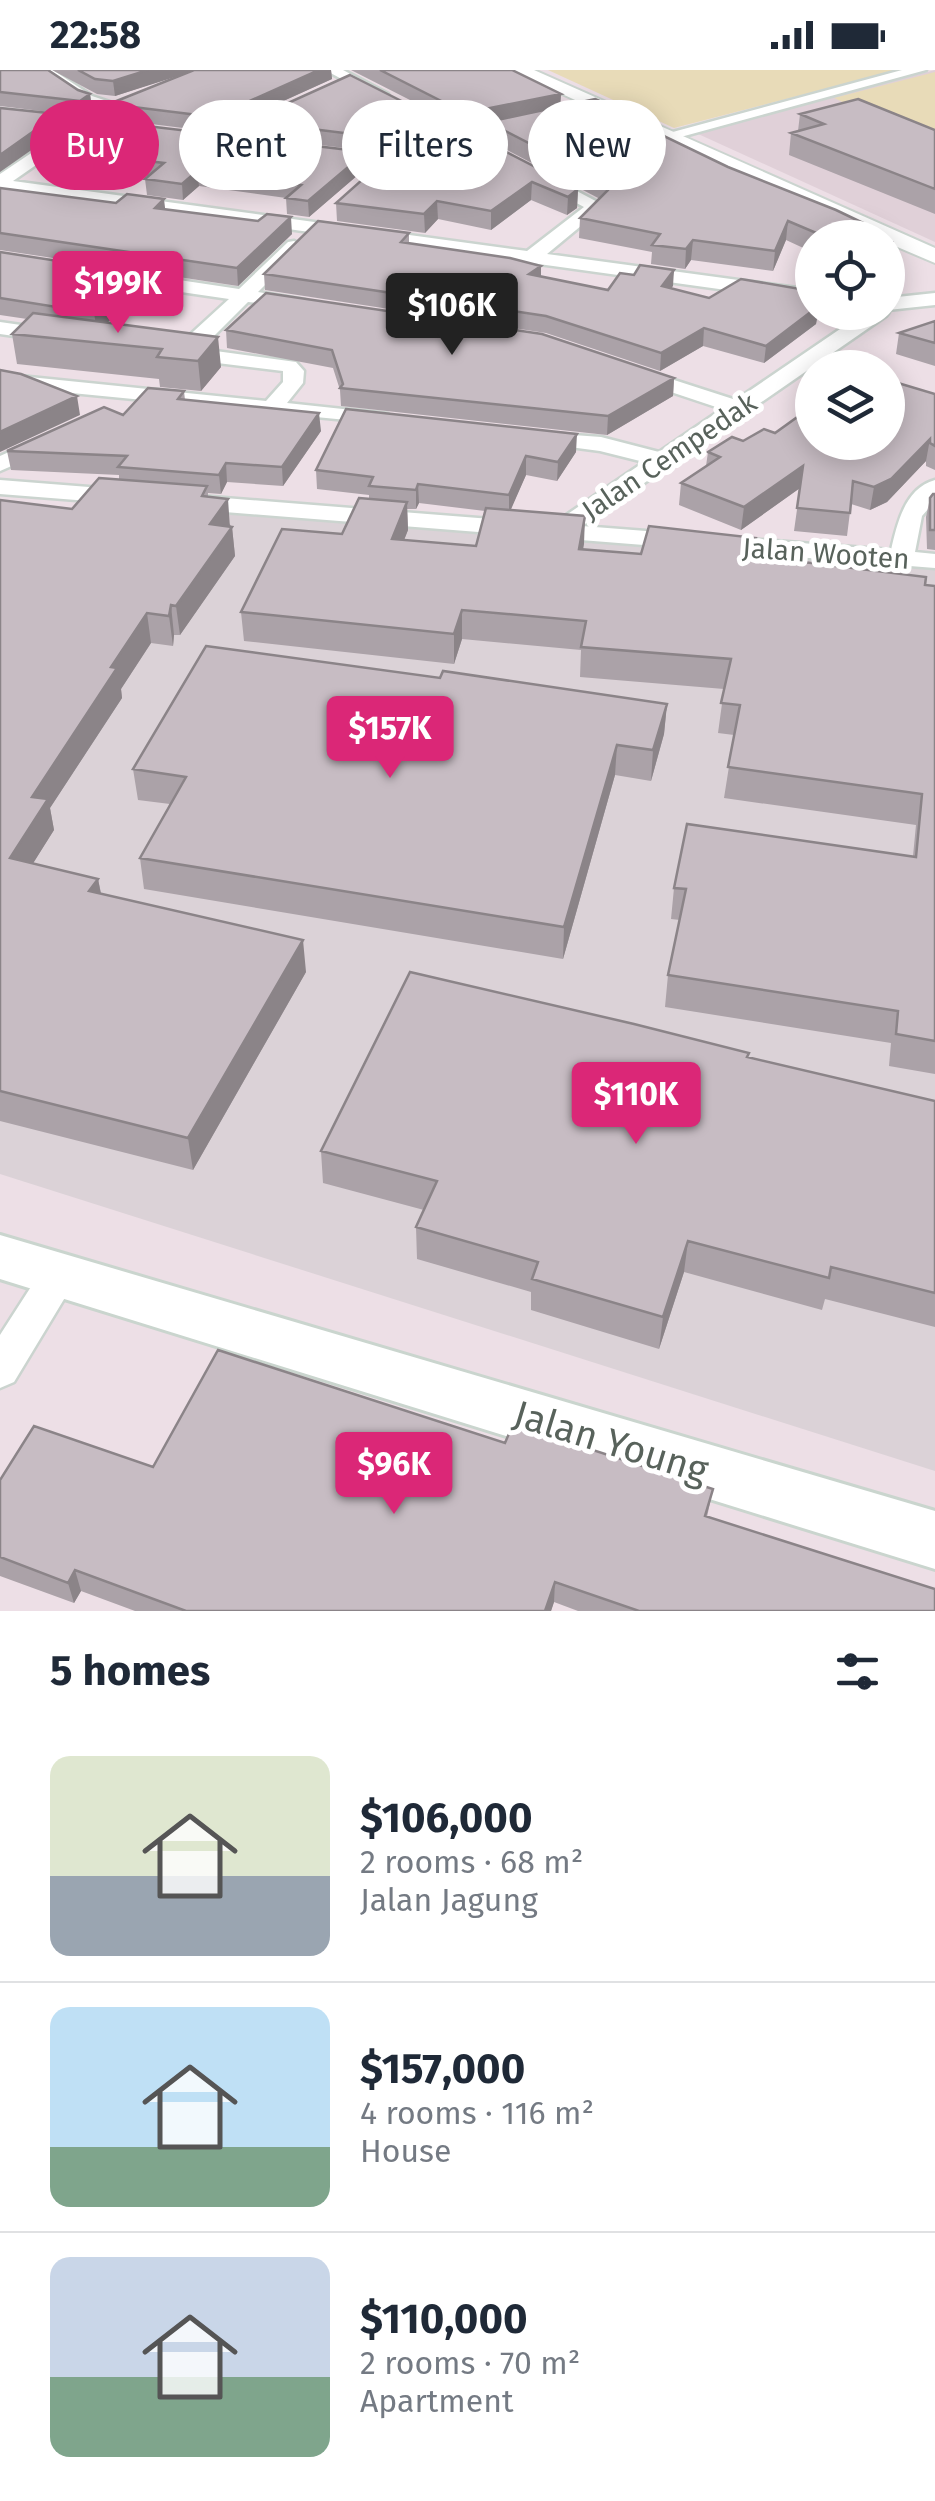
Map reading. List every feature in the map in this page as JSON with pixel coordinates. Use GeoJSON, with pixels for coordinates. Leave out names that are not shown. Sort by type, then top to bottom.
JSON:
{"type":"FeatureCollection","features":[{"type":"Feature","properties":{"kind":"main road","name":"Jalan Young"},"geometry":{"type":"LineString","coordinates":[[0,1257],[935,1540]]}},
{"type":"Feature","properties":{"kind":"street"},"geometry":{"type":"LineString","coordinates":[[44,70],[87,98],[101,100]]}},
{"type":"Feature","properties":{"kind":"street"},"geometry":{"type":"LineString","coordinates":[[519,70],[586,100]]}},
{"type":"Feature","properties":{"kind":"street"},"geometry":{"type":"LineString","coordinates":[[666,136],[919,70]]}},
{"type":"Feature","properties":{"kind":"street"},"geometry":{"type":"LineString","coordinates":[[340,79],[392,100]]}},
{"type":"Feature","properties":{"kind":"street"},"geometry":{"type":"LineString","coordinates":[[0,114],[30,118]]}},
{"type":"Feature","properties":{"kind":"street"},"geometry":{"type":"LineString","coordinates":[[666,136],[935,256]]}},
{"type":"Feature","properties":{"kind":"street"},"geometry":{"type":"LineString","coordinates":[[0,183],[30,162]]}},
{"type":"Feature","properties":{"kind":"street"},"geometry":{"type":"LineString","coordinates":[[522,168],[596,206],[530,258]]}},
{"type":"Feature","properties":{"kind":"street"},"geometry":{"type":"LineString","coordinates":[[0,183],[795,294]]}},
{"type":"Feature","properties":{"kind":"street"},"geometry":{"type":"LineString","coordinates":[[273,406],[293,383],[294,371],[289,366],[176,352],[243,296],[340,205]]}},
{"type":"Feature","properties":{"kind":"street"},"geometry":{"type":"LineString","coordinates":[[94,273],[317,307]]}},
{"type":"Feature","properties":{"kind":"street"},"geometry":{"type":"LineString","coordinates":[[905,303],[935,298]]}},
{"type":"Feature","properties":{"kind":"street"},"geometry":{"type":"LineString","coordinates":[[0,328],[74,338]]}},
{"type":"Feature","properties":{"kind":"street","name":"Jalan Cempedak"},"geometry":{"type":"LineString","coordinates":[[838,350],[860,330]]}},
{"type":"Feature","properties":{"kind":"street"},"geometry":{"type":"LineString","coordinates":[[615,366],[737,407]]}},
{"type":"Feature","properties":{"kind":"street","name":"Jalan Cempedak"},"geometry":{"type":"LineString","coordinates":[[558,532],[737,407],[795,378]]}},
{"type":"Feature","properties":{"kind":"street"},"geometry":{"type":"LineString","coordinates":[[0,380],[398,421]]}},
{"type":"Feature","properties":{"kind":"street"},"geometry":{"type":"LineString","coordinates":[[101,417],[152,393]]}},
{"type":"Feature","properties":{"kind":"street"},"geometry":{"type":"LineString","coordinates":[[0,464],[68,432]]}},
{"type":"Feature","properties":{"kind":"street"},"geometry":{"type":"LineString","coordinates":[[508,433],[601,444],[663,460]]}},
{"type":"Feature","properties":{"kind":"street","name":"Jalan Wooten"},"geometry":{"type":"LineString","coordinates":[[0,487],[935,561]]}},
{"type":"Feature","properties":{"kind":"street"},"geometry":{"type":"LineString","coordinates":[[902,558],[910,514],[935,487]]}},
{"type":"Feature","properties":{"kind":"street"},"geometry":{"type":"LineString","coordinates":[[0,1370],[59,1276]]}},
{"type":"Feature","properties":{"kind":"shaded area"},"geometry":{"type":"Polygon","coordinates":[[[548,70],[898,70],[674,128],[666,124],[666,100],[613,100],[548,70]]]}},
{"type":"Feature","properties":{"kind":"shaded area"},"geometry":{"type":"Polygon","coordinates":[[[935,70],[935,242],[905,228],[905,220],[887,220],[696,133],[935,70]]]}},
{"type":"Feature","properties":{"kind":"shaded area"},"geometry":{"type":"Polygon","coordinates":[[[935,72],[935,146],[834,98],[935,72]]]}},
{"type":"Feature","properties":{"kind":"shaded area"},"geometry":{"type":"Polygon","coordinates":[[[88,504],[935,566],[935,1471],[0,1174],[0,619],[88,504]]]}},
{"type":"Feature","properties":{"kind":"building"},"geometry":{"type":"Polygon","coordinates":[[[0,70],[48,70],[90,94],[81,100],[71,100],[0,92],[0,70]]]}},
{"type":"Feature","properties":{"kind":"building"},"geometry":{"type":"Polygon","coordinates":[[[78,70],[148,70],[113,81],[95,79],[78,70]]]}},
{"type":"Feature","properties":{"kind":"building"},"geometry":{"type":"Polygon","coordinates":[[[194,70],[319,70],[252,100],[179,100],[179,113],[159,110],[159,100],[119,100],[194,70]]]}},
{"type":"Feature","properties":{"kind":"building"},"geometry":{"type":"Polygon","coordinates":[[[380,70],[512,70],[561,94],[508,104],[508,100],[439,100],[380,70]]]}},
{"type":"Feature","properties":{"kind":"building"},"geometry":{"type":"Polygon","coordinates":[[[350,75],[399,100],[342,100],[342,133],[322,130],[322,100],[295,100],[350,75]]]}},
{"type":"Feature","properties":{"kind":"building"},"geometry":{"type":"Polygon","coordinates":[[[858,99],[935,130],[935,189],[791,133],[824,124],[800,114],[858,99]]]}},
{"type":"Feature","properties":{"kind":"building"},"geometry":{"type":"Polygon","coordinates":[[[0,108],[30,111],[30,134],[0,155],[0,108]]]}},
{"type":"Feature","properties":{"kind":"building"},"geometry":{"type":"Polygon","coordinates":[[[528,113],[528,143],[508,132],[508,118],[528,113]]]}},
{"type":"Feature","properties":{"kind":"building"},"geometry":{"type":"Polygon","coordinates":[[[159,127],[179,130],[179,184],[159,181],[159,167],[164,163],[159,162],[159,127]]]}},
{"type":"Feature","properties":{"kind":"building"},"geometry":{"type":"Polygon","coordinates":[[[666,137],[857,220],[795,220],[795,224],[788,221],[775,251],[693,240],[686,249],[652,245],[660,234],[580,218],[608,190],[666,190],[666,137]]]}},
{"type":"Feature","properties":{"kind":"building"},"geometry":{"type":"Polygon","coordinates":[[[322,147],[342,149],[342,172],[322,189],[322,147]]]}},
{"type":"Feature","properties":{"kind":"building"},"geometry":{"type":"Polygon","coordinates":[[[508,153],[528,163],[528,185],[491,211],[437,201],[424,214],[336,203],[351,190],[508,190],[508,153]]]}},
{"type":"Feature","properties":{"kind":"building"},"geometry":{"type":"Polygon","coordinates":[[[0,188],[116,203],[127,194],[164,199],[155,208],[258,221],[267,214],[291,217],[237,268],[0,233],[0,188]]]}},
{"type":"Feature","properties":{"kind":"building"},"geometry":{"type":"Polygon","coordinates":[[[295,190],[321,190],[308,201],[286,198],[295,190]]]}},
{"type":"Feature","properties":{"kind":"building"},"geometry":{"type":"Polygon","coordinates":[[[551,190],[577,190],[568,197],[551,190]]]}},
{"type":"Feature","properties":{"kind":"building"},"geometry":{"type":"Polygon","coordinates":[[[318,221],[409,233],[401,242],[510,258],[541,266],[529,274],[608,290],[620,273],[634,275],[640,265],[674,270],[662,286],[709,298],[741,279],[795,288],[795,324],[766,346],[704,328],[661,353],[546,316],[264,274],[318,221]]]}},
{"type":"Feature","properties":{"kind":"building"},"geometry":{"type":"Polygon","coordinates":[[[0,252],[142,274],[94,313],[0,298],[0,252]]]}},
{"type":"Feature","properties":{"kind":"building"},"geometry":{"type":"Polygon","coordinates":[[[266,293],[542,334],[674,378],[608,416],[340,388],[343,384],[332,350],[226,330],[266,293]]]}},
{"type":"Feature","properties":{"kind":"building"},"geometry":{"type":"Polygon","coordinates":[[[33,313],[218,337],[198,361],[157,357],[162,349],[12,334],[33,313]]]}},
{"type":"Feature","properties":{"kind":"building"},"geometry":{"type":"Polygon","coordinates":[[[935,321],[935,343],[899,333],[935,321]]]}},
{"type":"Feature","properties":{"kind":"building"},"geometry":{"type":"Polygon","coordinates":[[[0,370],[21,374],[77,396],[0,432],[0,370]]]}},
{"type":"Feature","properties":{"kind":"building"},"geometry":{"type":"Polygon","coordinates":[[[905,385],[935,394],[935,446],[930,439],[891,479],[874,487],[853,481],[850,513],[797,508],[803,466],[744,507],[681,483],[720,457],[708,452],[732,437],[743,441],[764,429],[775,433],[795,419],[795,460],[905,460],[905,385]]]}},
{"type":"Feature","properties":{"kind":"building"},"geometry":{"type":"Polygon","coordinates":[[[148,388],[184,391],[178,399],[319,413],[282,467],[226,463],[219,475],[118,467],[127,456],[7,451],[104,407],[123,415],[148,388]]]}},
{"type":"Feature","properties":{"kind":"building"},"geometry":{"type":"Polygon","coordinates":[[[346,409],[577,434],[558,462],[526,456],[509,495],[418,484],[416,490],[369,486],[373,477],[316,470],[346,409]]]}},
{"type":"Feature","properties":{"kind":"building"},"geometry":{"type":"Polygon","coordinates":[[[99,478],[207,486],[202,496],[228,499],[210,524],[232,527],[176,606],[171,605],[169,616],[147,613],[111,667],[117,668],[32,797],[48,799],[10,858],[98,879],[89,891],[303,940],[188,1138],[0,1091],[0,500],[72,509],[99,478]]]}},
{"type":"Feature","properties":{"kind":"building"},"geometry":{"type":"Polygon","coordinates":[[[933,494],[935,530],[930,530],[930,498],[933,494]]]}},
{"type":"Feature","properties":{"kind":"building"},"geometry":{"type":"Polygon","coordinates":[[[359,498],[407,502],[392,539],[476,546],[486,508],[585,516],[579,549],[641,554],[649,526],[756,538],[753,556],[926,577],[925,585],[935,586],[935,1041],[896,1034],[898,1011],[668,975],[686,889],[674,888],[687,824],[916,857],[922,794],[728,767],[740,705],[721,703],[731,659],[581,647],[586,621],[462,610],[454,634],[241,612],[282,529],[342,534],[359,498]]]}},
{"type":"Feature","properties":{"kind":"building"},"geometry":{"type":"Polygon","coordinates":[[[206,646],[440,678],[443,671],[667,704],[653,750],[617,745],[564,927],[140,858],[186,777],[133,769],[206,646]]]}},
{"type":"Feature","properties":{"kind":"building"},"geometry":{"type":"Polygon","coordinates":[[[410,972],[935,1101],[935,1293],[831,1267],[829,1278],[688,1241],[663,1317],[532,1279],[538,1262],[416,1227],[437,1181],[321,1151],[410,972]]]}},
{"type":"Feature","properties":{"kind":"building"},"geometry":{"type":"Polygon","coordinates":[[[218,1350],[505,1443],[513,1424],[713,1489],[705,1516],[935,1589],[935,1611],[639,1611],[555,1582],[545,1611],[186,1611],[75,1570],[68,1583],[0,1557],[0,1480],[34,1426],[153,1467],[218,1350]]]}}]}
